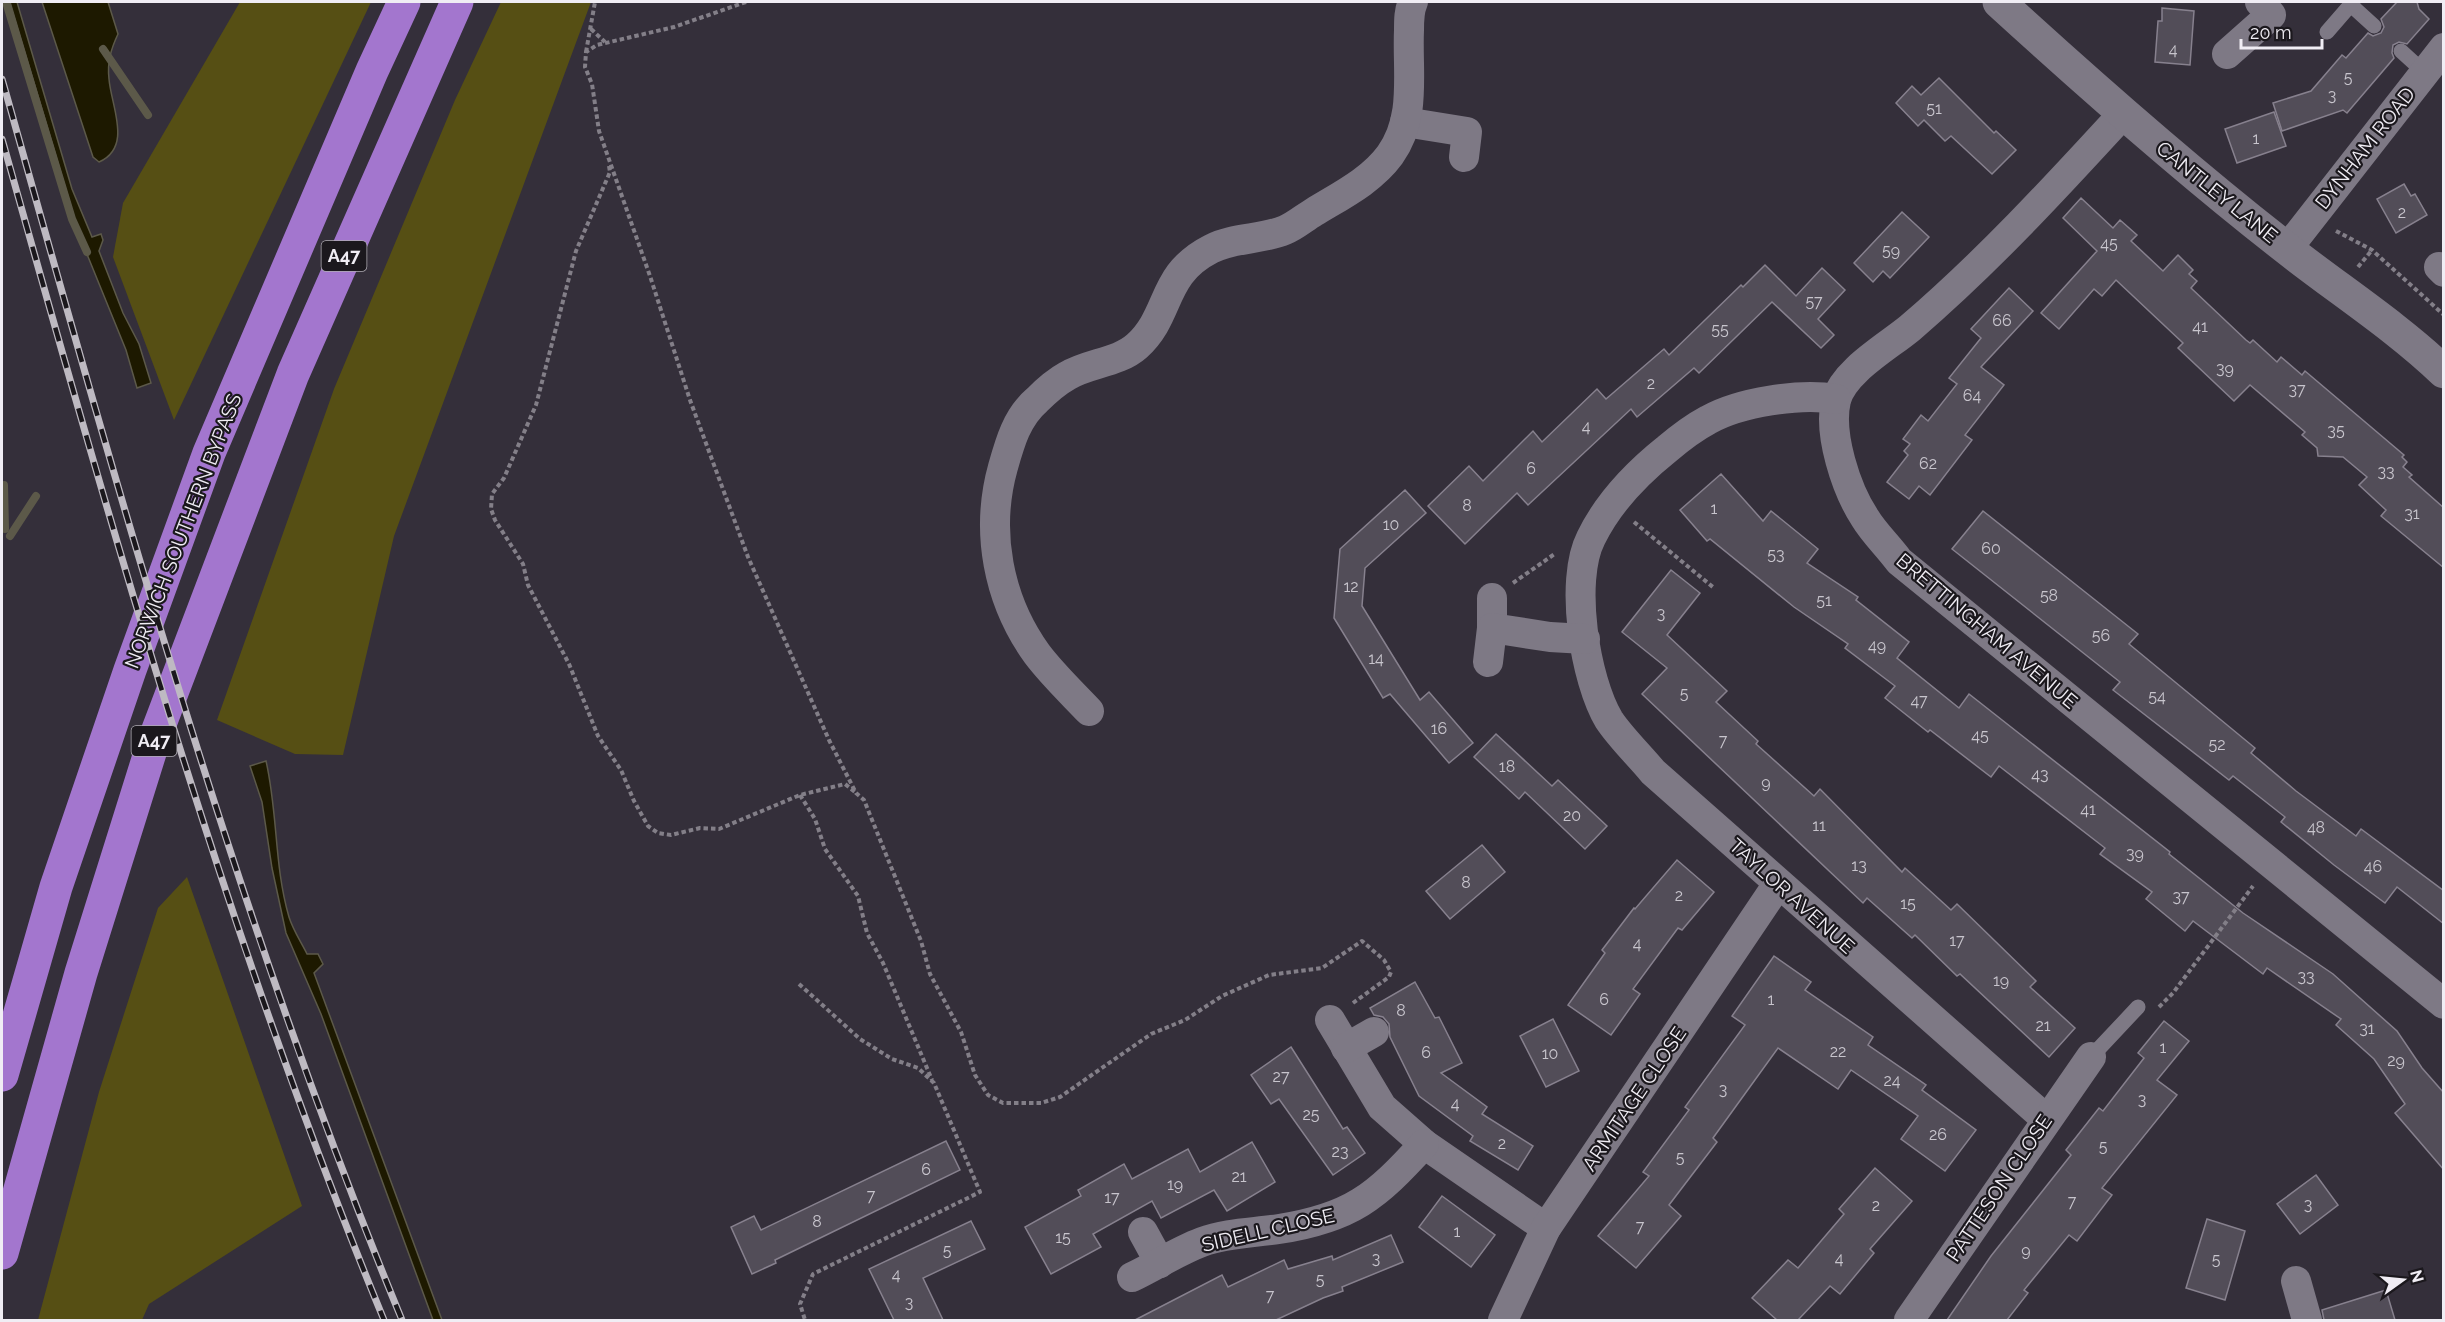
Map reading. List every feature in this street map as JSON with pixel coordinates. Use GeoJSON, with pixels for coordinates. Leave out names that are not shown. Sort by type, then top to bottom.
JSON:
{"type":"FeatureCollection","features":[{"type":"Feature","properties":{"kind":"highway","name":"NORWICH SOUTHERN BYPASS"},"geometry":{"type":"LineString","coordinates":[[2,1075],[56,887],[130,670],[209,453],[372,71],[404,2]]}},
{"type":"Feature","properties":{"kind":"highway","name":"A47"},"geometry":{"type":"LineString","coordinates":[[2,1253],[81,973],[154,740],[238,513],[293,374],[456,2]]}},
{"type":"Feature","properties":{"kind":"street"},"geometry":{"type":"LineString","coordinates":[[1089,711],[1036,652],[1017,618],[1000,577],[994,527],[1001,474],[1013,432],[1034,401],[1068,375],[1108,361],[1136,346],[1156,322],[1170,288],[1184,267],[1210,249],[1231,241],[1285,230],[1370,178],[1390,154],[1406,122],[1411,84],[1408,40],[1413,2]]}},
{"type":"Feature","properties":{"kind":"street","name":"CANTLEY LANE"},"geometry":{"type":"LineString","coordinates":[[1999,2],[2122,115],[2287,249],[2340,288],[2444,372]]}},
{"type":"Feature","properties":{"kind":"street"},"geometry":{"type":"LineString","coordinates":[[2227,54],[2273,6]]}},
{"type":"Feature","properties":{"kind":"street","name":"DYNHAM ROAD"},"geometry":{"type":"LineString","coordinates":[[2287,249],[2444,48]]}},
{"type":"Feature","properties":{"kind":"street","name":"BRETTINGHAM AVENUE"},"geometry":{"type":"LineString","coordinates":[[2122,115],[2041,204],[1960,285],[1852,373],[1836,399],[1834,428],[1843,470],[1864,517],[1899,561],[2444,1004]]}},
{"type":"Feature","properties":{"kind":"street"},"geometry":{"type":"LineString","coordinates":[[1406,122],[1467,133]]}},
{"type":"Feature","properties":{"kind":"street","name":"TAYLOR AVENUE"},"geometry":{"type":"LineString","coordinates":[[1836,399],[1799,396],[1761,403],[1710,418],[1689,431],[1644,468],[1612,505],[1590,540],[1581,592],[1585,639],[1593,680],[1609,720],[1653,772],[2046,1119]]}},
{"type":"Feature","properties":{"kind":"street"},"geometry":{"type":"LineString","coordinates":[[1488,662],[1492,628],[1492,598]]}},
{"type":"Feature","properties":{"kind":"street"},"geometry":{"type":"LineString","coordinates":[[1492,628],[1550,637],[1585,639]]}},
{"type":"Feature","properties":{"kind":"street","name":"ARMITAGE CLOSE"},"geometry":{"type":"LineString","coordinates":[[1503,1320],[1546,1228],[1778,884]]}},
{"type":"Feature","properties":{"kind":"street"},"geometry":{"type":"LineString","coordinates":[[1330,1020],[1382,1107],[1424,1144],[1546,1228]]}},
{"type":"Feature","properties":{"kind":"street"},"geometry":{"type":"LineString","coordinates":[[1346,1048],[1374,1032]]}},
{"type":"Feature","properties":{"kind":"street","name":"PATTESON CLOSE"},"geometry":{"type":"LineString","coordinates":[[1909,1320],[2046,1119],[2091,1058]]}},
{"type":"Feature","properties":{"kind":"street","name":"SIDELL CLOSE"},"geometry":{"type":"LineString","coordinates":[[1132,1277],[1202,1242],[1237,1233],[1280,1229],[1341,1215],[1373,1196],[1424,1144]]}},
{"type":"Feature","properties":{"kind":"street"},"geometry":{"type":"LineString","coordinates":[[1143,1232],[1161,1263]]}},
{"type":"Feature","properties":{"kind":"street"},"geometry":{"type":"LineString","coordinates":[[2296,1281],[2307,1320]]}},
{"type":"Feature","properties":{"kind":"lane"},"geometry":{"type":"LineString","coordinates":[[2327,32],[2352,4],[2374,26]]}},
{"type":"Feature","properties":{"kind":"lane"},"geometry":{"type":"LineString","coordinates":[[2401,51],[2424,72]]}},
{"type":"Feature","properties":{"kind":"lane"},"geometry":{"type":"LineString","coordinates":[[2091,1058],[2138,1007]]}},
{"type":"Feature","properties":{"kind":"path"},"geometry":{"type":"LineString","coordinates":[[595,2],[585,67],[592,84],[599,131],[690,400],[748,557],[829,740],[856,793]]}},
{"type":"Feature","properties":{"kind":"path"},"geometry":{"type":"LineString","coordinates":[[586,52],[606,43],[674,27],[746,2]]}},
{"type":"Feature","properties":{"kind":"path"},"geometry":{"type":"LineString","coordinates":[[591,28],[606,43]]}},
{"type":"Feature","properties":{"kind":"path"},"geometry":{"type":"LineString","coordinates":[[607,153],[610,172],[576,251],[536,405],[504,478],[492,494],[491,509],[495,520],[523,564],[528,585],[568,664],[598,736],[621,770],[648,826],[658,833],[671,835],[700,828],[719,829],[800,795],[845,784],[864,800],[921,941],[930,974],[961,1032],[975,1075],[988,1095],[1003,1103],[1041,1103],[1060,1097],[1151,1034],[1185,1020],[1222,996],[1269,975],[1322,968],[1362,941],[1384,960],[1390,972],[1389,977],[1330,1020]]}},
{"type":"Feature","properties":{"kind":"path"},"geometry":{"type":"LineString","coordinates":[[2313,216],[2372,250],[2444,315]]}},
{"type":"Feature","properties":{"kind":"path"},"geometry":{"type":"LineString","coordinates":[[1652,537],[1714,588]]}},
{"type":"Feature","properties":{"kind":"path"},"geometry":{"type":"LineString","coordinates":[[1492,598],[1566,546],[1590,540]]}},
{"type":"Feature","properties":{"kind":"path"},"geometry":{"type":"LineString","coordinates":[[800,795],[815,819],[825,849],[858,896],[867,933],[883,963],[980,1192],[813,1274],[800,1304],[805,1320]]}},
{"type":"Feature","properties":{"kind":"path"},"geometry":{"type":"LineString","coordinates":[[2158,1008],[2173,993],[2270,864]]}},
{"type":"Feature","properties":{"kind":"path"},"geometry":{"type":"LineString","coordinates":[[799,984],[860,1039],[892,1059],[918,1068],[934,1083]]}},
{"type":"Feature","properties":{"kind":"shaded area"},"geometry":{"type":"Polygon","coordinates":[[[10,2],[17,2],[72,189],[92,237],[101,234],[103,240],[99,251],[123,313],[139,344],[151,383],[137,388],[126,350],[80,237],[10,2]]]}},
{"type":"Feature","properties":{"kind":"shaded area"},"geometry":{"type":"Polygon","coordinates":[[[42,2],[108,2],[118,34],[110,56],[109,73],[118,136],[109,155],[99,162],[93,157],[42,2]]]}},
{"type":"Feature","properties":{"kind":"shaded area"},"geometry":{"type":"Polygon","coordinates":[[[240,2],[371,2],[174,420],[113,257],[123,203],[240,2]]]}},
{"type":"Feature","properties":{"kind":"shaded area"},"geometry":{"type":"Polygon","coordinates":[[[501,2],[591,2],[394,536],[343,755],[295,754],[217,720],[334,389],[455,100],[501,2]]]}},
{"type":"Feature","properties":{"kind":"shaded area"},"geometry":{"type":"Polygon","coordinates":[[[266,761],[273,800],[281,878],[289,917],[307,954],[318,954],[323,964],[314,973],[442,1320],[433,1320],[321,1014],[286,933],[272,868],[262,802],[250,766],[266,761]]]}},
{"type":"Feature","properties":{"kind":"shaded area"},"geometry":{"type":"Polygon","coordinates":[[[187,877],[302,1206],[149,1304],[142,1320],[38,1320],[99,1092],[158,908],[187,877]]]}},
{"type":"Feature","properties":{"kind":"building"},"geometry":{"type":"Polygon","coordinates":[[[2397,2],[2417,2],[2419,9],[2429,19],[2407,44],[2399,42],[2393,45],[2394,58],[2347,113],[2343,110],[2282,131],[2273,103],[2311,91],[2342,55],[2346,58],[2368,33],[2373,36],[2381,33],[2384,27],[2381,19],[2397,2]]]}},
{"type":"Feature","properties":{"kind":"building"},"geometry":{"type":"Polygon","coordinates":[[[2162,8],[2194,11],[2190,65],[2155,62],[2158,21],[2162,21],[2162,8]]]}},
{"type":"Feature","properties":{"kind":"building"},"geometry":{"type":"Polygon","coordinates":[[[1939,78],[1994,133],[1996,131],[2016,150],[1992,174],[1951,136],[1945,141],[1924,120],[1918,126],[1896,103],[1912,86],[1921,95],[1939,78]]]}},
{"type":"Feature","properties":{"kind":"building"},"geometry":{"type":"Polygon","coordinates":[[[2274,112],[2286,146],[2237,163],[2225,129],[2274,112]]]}},
{"type":"Feature","properties":{"kind":"building"},"geometry":{"type":"Polygon","coordinates":[[[2404,184],[2411,196],[2415,194],[2427,215],[2396,233],[2377,199],[2404,184]]]}},
{"type":"Feature","properties":{"kind":"building"},"geometry":{"type":"Polygon","coordinates":[[[2081,198],[2113,228],[2120,220],[2137,235],[2131,241],[2163,271],[2178,255],[2193,270],[2189,274],[2197,281],[2191,288],[2246,340],[2250,343],[2253,340],[2277,362],[2281,357],[2302,375],[2305,371],[2404,455],[2402,457],[2407,462],[2403,467],[2412,475],[2409,477],[2444,508],[2444,568],[2381,516],[2386,510],[2359,485],[2367,477],[2343,457],[2318,456],[2317,448],[2302,435],[2305,432],[2250,385],[2234,401],[2178,348],[2183,343],[2116,280],[2102,296],[2094,289],[2059,329],[2041,313],[2097,251],[2063,218],[2081,198]]]}},
{"type":"Feature","properties":{"kind":"building"},"geometry":{"type":"Polygon","coordinates":[[[1902,212],[1929,237],[1890,278],[1883,271],[1873,282],[1854,263],[1902,212]]]}},
{"type":"Feature","properties":{"kind":"building"},"geometry":{"type":"Polygon","coordinates":[[[1765,265],[1796,296],[1822,268],[1845,290],[1818,319],[1834,335],[1821,348],[1772,302],[1699,373],[1694,368],[1637,417],[1631,409],[1528,505],[1517,493],[1465,544],[1428,506],[1469,466],[1483,481],[1533,431],[1542,442],[1597,389],[1606,399],[1664,349],[1669,355],[1741,285],[1743,287],[1765,265]]]}},
{"type":"Feature","properties":{"kind":"building"},"geometry":{"type":"Polygon","coordinates":[[[2009,288],[2033,311],[1981,367],[2004,385],[1965,435],[1972,440],[1930,495],[1919,486],[1909,499],[1887,482],[1908,455],[1904,451],[1910,444],[1903,439],[1921,415],[1928,421],[1957,384],[1949,378],[1981,338],[1971,329],[2009,288]]]}},
{"type":"Feature","properties":{"kind":"building"},"geometry":{"type":"Polygon","coordinates":[[[1721,474],[1763,521],[1771,511],[1818,549],[1807,563],[1858,597],[1856,600],[1909,642],[1897,658],[1959,708],[1969,694],[2170,852],[2169,854],[2243,913],[2333,974],[2397,1031],[2422,1068],[2444,1093],[2444,1170],[2395,1113],[2405,1104],[2374,1059],[2336,1025],[2341,1019],[2267,968],[2263,974],[2193,921],[2185,931],[2146,899],[2152,892],[2100,854],[2105,848],[1999,766],[1991,777],[1930,730],[1928,732],[1885,698],[1895,686],[1845,648],[1848,644],[1794,607],[1710,539],[1707,541],[1680,510],[1721,474]]]}},
{"type":"Feature","properties":{"kind":"building"},"geometry":{"type":"Polygon","coordinates":[[[1405,490],[1426,513],[1365,568],[1362,606],[1420,700],[1429,692],[1473,743],[1449,763],[1390,694],[1383,698],[1334,618],[1340,549],[1405,490]]]}},
{"type":"Feature","properties":{"kind":"building"},"geometry":{"type":"Polygon","coordinates":[[[1983,511],[2138,634],[2129,644],[2255,748],[2251,753],[2296,791],[2356,836],[2361,829],[2444,891],[2444,924],[2397,887],[2385,903],[2334,865],[2281,822],[2285,817],[2233,776],[2229,780],[2113,690],[2120,682],[1952,549],[1983,511]]]}},
{"type":"Feature","properties":{"kind":"building"},"geometry":{"type":"Polygon","coordinates":[[[1671,570],[1700,593],[1667,635],[1727,691],[1716,702],[1758,741],[1756,744],[1814,796],[1820,789],[1902,872],[1905,868],[1951,910],[1957,904],[2036,981],[2030,987],[2075,1028],[2049,1057],[1960,974],[1957,976],[1915,935],[1912,938],[1867,898],[1863,903],[1642,694],[1667,668],[1622,632],[1671,570]]]}},
{"type":"Feature","properties":{"kind":"building"},"geometry":{"type":"Polygon","coordinates":[[[1496,734],[1552,786],[1558,780],[1607,826],[1585,849],[1525,792],[1519,799],[1474,757],[1496,734]]]}},
{"type":"Feature","properties":{"kind":"building"},"geometry":{"type":"Polygon","coordinates":[[[1482,845],[1505,872],[1450,919],[1426,891],[1482,845]]]}},
{"type":"Feature","properties":{"kind":"building"},"geometry":{"type":"Polygon","coordinates":[[[1677,860],[1714,892],[1682,930],[1678,928],[1633,989],[1640,994],[1611,1035],[1568,1005],[1605,953],[1602,950],[1634,908],[1677,860]]]}},
{"type":"Feature","properties":{"kind":"building"},"geometry":{"type":"Polygon","coordinates":[[[1774,956],[1811,982],[1805,990],[1873,1037],[1868,1045],[1926,1085],[1922,1090],[1976,1130],[1945,1171],[1901,1139],[1918,1116],[1851,1070],[1838,1089],[1778,1048],[1713,1138],[1717,1142],[1669,1205],[1681,1216],[1636,1268],[1598,1236],[1649,1176],[1643,1172],[1689,1110],[1685,1107],[1745,1025],[1732,1016],[1774,956]]]}},
{"type":"Feature","properties":{"kind":"building"},"geometry":{"type":"Polygon","coordinates":[[[1415,982],[1435,1018],[1439,1017],[1462,1063],[1441,1073],[1487,1107],[1482,1114],[1533,1146],[1518,1170],[1470,1141],[1473,1136],[1419,1096],[1390,1037],[1389,1024],[1383,1017],[1374,1015],[1370,1008],[1415,982]]]}},
{"type":"Feature","properties":{"kind":"building"},"geometry":{"type":"Polygon","coordinates":[[[1553,1019],[1579,1071],[1546,1087],[1520,1036],[1553,1019]]]}},
{"type":"Feature","properties":{"kind":"building"},"geometry":{"type":"Polygon","coordinates":[[[2164,1021],[2189,1041],[2157,1080],[2177,1095],[2102,1188],[2112,1195],[2077,1241],[2069,1235],[2024,1290],[2028,1293],[2007,1320],[1947,1320],[1991,1256],[2071,1155],[2066,1150],[2099,1108],[2103,1111],[2144,1058],[2138,1053],[2164,1021]]]}},
{"type":"Feature","properties":{"kind":"building"},"geometry":{"type":"Polygon","coordinates":[[[1291,1047],[1343,1129],[1347,1127],[1365,1153],[1333,1175],[1279,1099],[1271,1104],[1251,1075],[1291,1047]]]}},
{"type":"Feature","properties":{"kind":"building"},"geometry":{"type":"Polygon","coordinates":[[[946,1141],[960,1170],[775,1260],[776,1263],[752,1274],[731,1227],[754,1216],[761,1230],[946,1141]]]}},
{"type":"Feature","properties":{"kind":"building"},"geometry":{"type":"Polygon","coordinates":[[[1252,1142],[1275,1182],[1227,1211],[1214,1190],[1161,1218],[1152,1201],[1093,1234],[1101,1247],[1051,1274],[1025,1227],[1081,1196],[1078,1190],[1124,1164],[1132,1179],[1188,1149],[1200,1172],[1252,1142]]]}},
{"type":"Feature","properties":{"kind":"building"},"geometry":{"type":"Polygon","coordinates":[[[1875,1168],[1912,1201],[1870,1249],[1874,1253],[1840,1294],[1830,1286],[1798,1320],[1777,1320],[1752,1298],[1788,1260],[1798,1268],[1844,1214],[1839,1209],[1875,1168]]]}},
{"type":"Feature","properties":{"kind":"building"},"geometry":{"type":"Polygon","coordinates":[[[2316,1175],[2338,1205],[2300,1234],[2277,1204],[2316,1175]]]}},
{"type":"Feature","properties":{"kind":"building"},"geometry":{"type":"Polygon","coordinates":[[[1442,1196],[1495,1235],[1471,1267],[1419,1227],[1442,1196]]]}},
{"type":"Feature","properties":{"kind":"building"},"geometry":{"type":"Polygon","coordinates":[[[2207,1219],[2245,1231],[2225,1300],[2186,1288],[2207,1219]]]}},
{"type":"Feature","properties":{"kind":"building"},"geometry":{"type":"Polygon","coordinates":[[[971,1221],[985,1249],[923,1278],[943,1320],[894,1320],[869,1269],[971,1221]]]}},
{"type":"Feature","properties":{"kind":"building"},"geometry":{"type":"Polygon","coordinates":[[[1391,1235],[1403,1262],[1342,1287],[1343,1291],[1276,1320],[1135,1320],[1222,1275],[1228,1287],[1284,1260],[1288,1269],[1332,1256],[1333,1260],[1391,1235]]]}},
{"type":"Feature","properties":{"kind":"building"},"geometry":{"type":"Polygon","coordinates":[[[2386,1290],[2395,1320],[2324,1320],[2322,1310],[2386,1290]]]}},
{"type":"Feature","properties":{"kind":"waterway"},"geometry":{"type":"LineString","coordinates":[[6,2],[72,219],[87,252]]}},
{"type":"Feature","properties":{"kind":"waterway"},"geometry":{"type":"LineString","coordinates":[[103,49],[148,115]]}},
{"type":"Feature","properties":{"kind":"waterway"},"geometry":{"type":"LineString","coordinates":[[4,485],[5,529]]}},
{"type":"Feature","properties":{"kind":"waterway"},"geometry":{"type":"LineString","coordinates":[[10,536],[36,496]]}},
{"type":"Feature","properties":{"kind":"railway"},"geometry":{"type":"LineString","coordinates":[[2,79],[91,393],[184,706],[286,1015],[342,1168],[402,1320]]}},
{"type":"Feature","properties":{"kind":"railway"},"geometry":{"type":"LineString","coordinates":[[2,139],[130,587],[223,883],[273,1030],[384,1320]]}}]}
